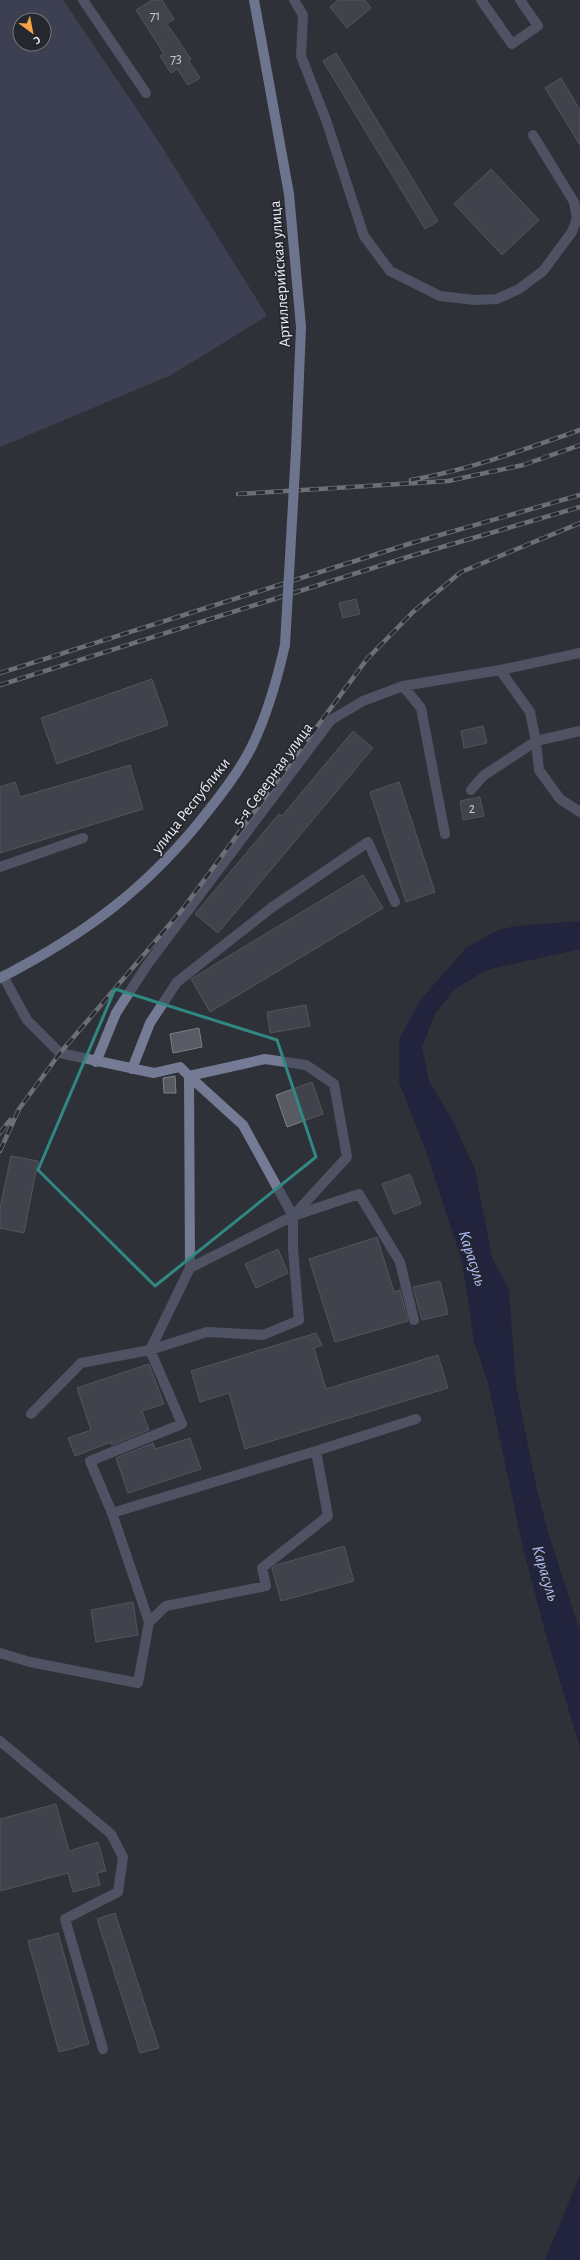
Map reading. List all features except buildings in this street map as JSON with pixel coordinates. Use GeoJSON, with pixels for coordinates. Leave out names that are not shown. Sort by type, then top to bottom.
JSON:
{"type":"FeatureCollection","features":[{"type":"Feature","properties":{"kind":"main road","name":"Артиллерийская улица"},"geometry":{"type":"LineString","coordinates":[[254,0],[289,201],[301,327],[285,645]]}},
{"type":"Feature","properties":{"kind":"main road","name":"улица Республики"},"geometry":{"type":"LineString","coordinates":[[1,977],[80,933],[122,902],[158,870],[189,835],[223,792],[252,747],[272,698],[285,645]]}},
{"type":"Feature","properties":{"kind":"street"},"geometry":{"type":"LineString","coordinates":[[83,0],[146,93]]}},
{"type":"Feature","properties":{"kind":"street"},"geometry":{"type":"LineString","coordinates":[[294,0],[303,15],[301,56],[326,120],[364,236],[390,272],[440,296],[475,300],[497,299],[519,289],[543,271],[572,232],[577,218],[574,202],[533,135]]}},
{"type":"Feature","properties":{"kind":"street"},"geometry":{"type":"LineString","coordinates":[[480,0],[512,44],[538,26],[520,0]]}},
{"type":"Feature","properties":{"kind":"street","name":"5-я Северная улица"},"geometry":{"type":"LineString","coordinates":[[96,1062],[116,1013],[147,965],[331,720],[363,701],[403,686],[500,670],[580,653]]}},
{"type":"Feature","properties":{"kind":"street"},"geometry":{"type":"LineString","coordinates":[[500,670],[530,712],[536,741],[539,770],[560,798],[580,812]]}},
{"type":"Feature","properties":{"kind":"street"},"geometry":{"type":"LineString","coordinates":[[403,686],[421,708],[444,834]]}},
{"type":"Feature","properties":{"kind":"street"},"geometry":{"type":"LineString","coordinates":[[471,790],[483,776],[536,741],[580,731]]}},
{"type":"Feature","properties":{"kind":"street"},"geometry":{"type":"LineString","coordinates":[[0,867],[83,838]]}},
{"type":"Feature","properties":{"kind":"street"},"geometry":{"type":"LineString","coordinates":[[132,1069],[150,1023],[177,982],[271,908],[368,842],[395,902]]}},
{"type":"Feature","properties":{"kind":"street"},"geometry":{"type":"LineString","coordinates":[[1,977],[27,1020],[60,1053],[96,1062],[154,1073],[180,1067],[243,1125],[293,1216],[293,1249],[299,1320],[263,1335],[207,1332],[150,1350],[81,1363],[31,1414]]}},
{"type":"Feature","properties":{"kind":"street"},"geometry":{"type":"LineString","coordinates":[[189,1076],[265,1060],[306,1065],[334,1084],[347,1157],[293,1216]]}},
{"type":"Feature","properties":{"kind":"street"},"geometry":{"type":"LineString","coordinates":[[0,1653],[30,1662],[138,1683],[149,1622],[112,1513],[90,1462],[182,1424],[150,1350],[190,1268],[189,1076]]}},
{"type":"Feature","properties":{"kind":"street"},"geometry":{"type":"LineString","coordinates":[[190,1268],[293,1216],[359,1194],[400,1262],[414,1320]]}},
{"type":"Feature","properties":{"kind":"street"},"geometry":{"type":"LineString","coordinates":[[112,1513],[416,1419]]}},
{"type":"Feature","properties":{"kind":"street"},"geometry":{"type":"LineString","coordinates":[[149,1622],[166,1606],[266,1586],[262,1568],[328,1516],[316,1451]]}},
{"type":"Feature","properties":{"kind":"street"},"geometry":{"type":"LineString","coordinates":[[0,1741],[111,1834],[123,1857],[118,1892],[65,1919],[103,2049]]}},
{"type":"Feature","properties":{"kind":"highlighted area"},"geometry":{"type":"Polygon","coordinates":[[[115,989],[277,1040],[316,1157],[155,1286],[38,1170],[115,989]]]}},
{"type":"Feature","properties":{"kind":"shaded area"},"geometry":{"type":"Polygon","coordinates":[[[0,0],[63,0],[157,139],[267,316],[171,375],[0,447],[0,0]]]}},
{"type":"Feature","properties":{"kind":"water","name":"Карасуль"},"geometry":{"type":"Polygon","coordinates":[[[580,921],[580,949],[486,970],[454,990],[435,1014],[422,1047],[429,1081],[453,1121],[475,1170],[492,1257],[509,1290],[516,1385],[535,1481],[548,1532],[580,1632],[580,1747],[547,1639],[523,1548],[488,1383],[474,1341],[462,1262],[427,1154],[399,1082],[399,1039],[421,999],[466,948],[496,931],[515,926],[580,921]]]}},
{"type":"Feature","properties":{"kind":"water"},"geometry":{"type":"Polygon","coordinates":[[[580,2176],[580,2260],[545,2260],[578,2180],[580,2176]]]}},
{"type":"Feature","properties":{"kind":"railway"},"geometry":{"type":"LineString","coordinates":[[411,480],[475,465],[518,452],[580,430]]}},
{"type":"Feature","properties":{"kind":"railway"},"geometry":{"type":"LineString","coordinates":[[238,494],[448,481],[523,465],[580,445]]}},
{"type":"Feature","properties":{"kind":"railway"},"geometry":{"type":"LineString","coordinates":[[0,673],[412,543],[580,495]]}},
{"type":"Feature","properties":{"kind":"railway"},"geometry":{"type":"LineString","coordinates":[[0,685],[411,556],[580,507]]}},
{"type":"Feature","properties":{"kind":"railway"},"geometry":{"type":"LineString","coordinates":[[0,1151],[19,1109],[60,1053],[182,910],[367,659],[413,612],[461,572],[580,523]]}},
{"type":"Feature","properties":{"kind":"railway"},"geometry":{"type":"LineString","coordinates":[[0,1133],[10,1120]]}}]}
